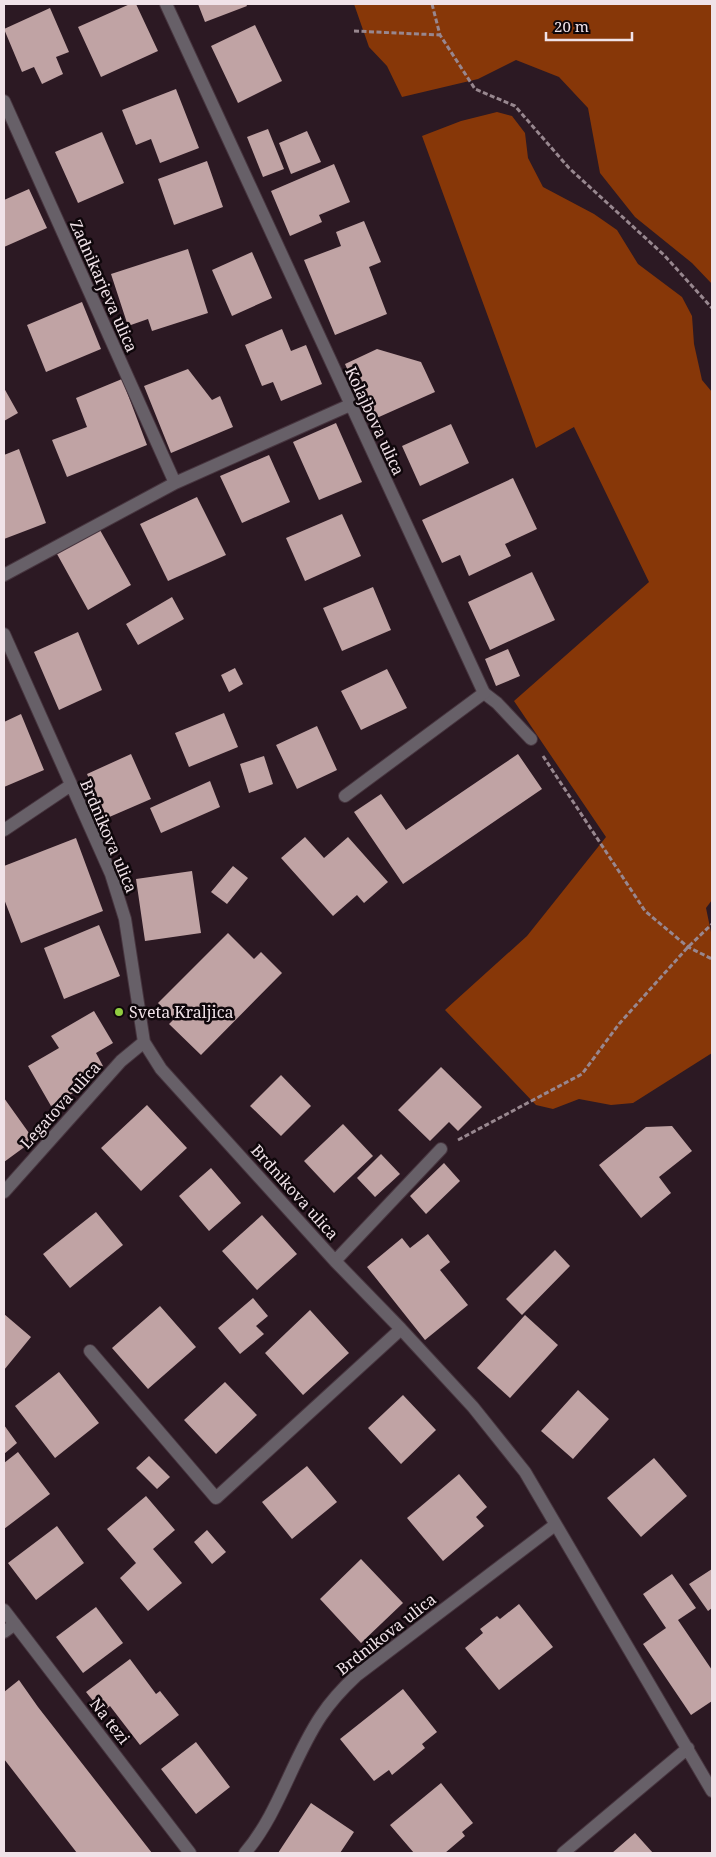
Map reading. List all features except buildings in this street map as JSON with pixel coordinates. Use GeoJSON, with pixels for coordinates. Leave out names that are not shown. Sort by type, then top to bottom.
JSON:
{"type":"FeatureCollection","features":[{"type":"Feature","properties":{"kind":"street","name":"Kolajbova ulica"},"geometry":{"type":"LineString","coordinates":[[166,4],[484,693]]}},
{"type":"Feature","properties":{"kind":"street","name":"Zadnikarjeva ulica"},"geometry":{"type":"LineString","coordinates":[[4,101],[175,483]]}},
{"type":"Feature","properties":{"kind":"street"},"geometry":{"type":"LineString","coordinates":[[4,575],[175,483],[350,405]]}},
{"type":"Feature","properties":{"kind":"street","name":"Brdnikova ulica"},"geometry":{"type":"LineString","coordinates":[[4,634],[111,874],[125,919],[144,1042],[161,1069],[335,1261],[401,1328],[472,1407],[525,1472],[712,1791]]}},
{"type":"Feature","properties":{"kind":"street"},"geometry":{"type":"LineString","coordinates":[[345,796],[484,693],[497,703],[531,739]]}},
{"type":"Feature","properties":{"kind":"street"},"geometry":{"type":"LineString","coordinates":[[4,830],[71,786]]}},
{"type":"Feature","properties":{"kind":"street","name":"Legatova ulica"},"geometry":{"type":"LineString","coordinates":[[4,1192],[122,1061],[144,1042]]}},
{"type":"Feature","properties":{"kind":"street","name":"Brdnikova ulica"},"geometry":{"type":"LineString","coordinates":[[335,1261],[441,1149]]}},
{"type":"Feature","properties":{"kind":"street"},"geometry":{"type":"LineString","coordinates":[[90,1351],[216,1498],[401,1328]]}},
{"type":"Feature","properties":{"kind":"street","name":"Brdnikova ulica"},"geometry":{"type":"LineString","coordinates":[[244,1853],[252,1844],[280,1795],[320,1716],[336,1695],[356,1676],[555,1525]]}},
{"type":"Feature","properties":{"kind":"street","name":"Na tezi"},"geometry":{"type":"LineString","coordinates":[[4,1610],[190,1853]]}},
{"type":"Feature","properties":{"kind":"street"},"geometry":{"type":"LineString","coordinates":[[4,1632],[15,1624]]}},
{"type":"Feature","properties":{"kind":"street"},"geometry":{"type":"LineString","coordinates":[[563,1853],[688,1748]]}},
{"type":"Feature","properties":{"kind":"path"},"geometry":{"type":"LineString","coordinates":[[432,4],[440,35],[475,89],[515,106],[569,168],[664,255],[711,306]]}},
{"type":"Feature","properties":{"kind":"path"},"geometry":{"type":"LineString","coordinates":[[354,31],[440,35]]}},
{"type":"Feature","properties":{"kind":"path"},"geometry":{"type":"LineString","coordinates":[[531,739],[646,911],[688,947],[712,958]]}},
{"type":"Feature","properties":{"kind":"path"},"geometry":{"type":"LineString","coordinates":[[441,1149],[582,1074],[619,1024],[688,947],[712,924]]}},
{"type":"Feature","properties":{"kind":"shaded area"},"geometry":{"type":"Polygon","coordinates":[[[354,4],[712,4],[712,284],[692,263],[635,217],[600,173],[588,108],[559,77],[516,60],[478,79],[402,97],[387,66],[369,47],[354,4]]]}},
{"type":"Feature","properties":{"kind":"shaded area"},"geometry":{"type":"Polygon","coordinates":[[[497,112],[512,116],[525,133],[528,158],[543,187],[594,214],[617,230],[638,264],[682,297],[692,316],[694,344],[702,380],[712,392],[712,900],[706,908],[712,937],[712,1053],[633,1103],[611,1105],[579,1099],[553,1109],[536,1105],[445,1010],[527,936],[606,837],[514,701],[649,582],[574,427],[536,448],[422,136],[461,121],[497,112]]]}},
{"type":"Feature","properties":{"kind":"place","name":"Sveta Kraljica"},"geometry":{"type":"Point","coordinates":[119,1012]}}]}
